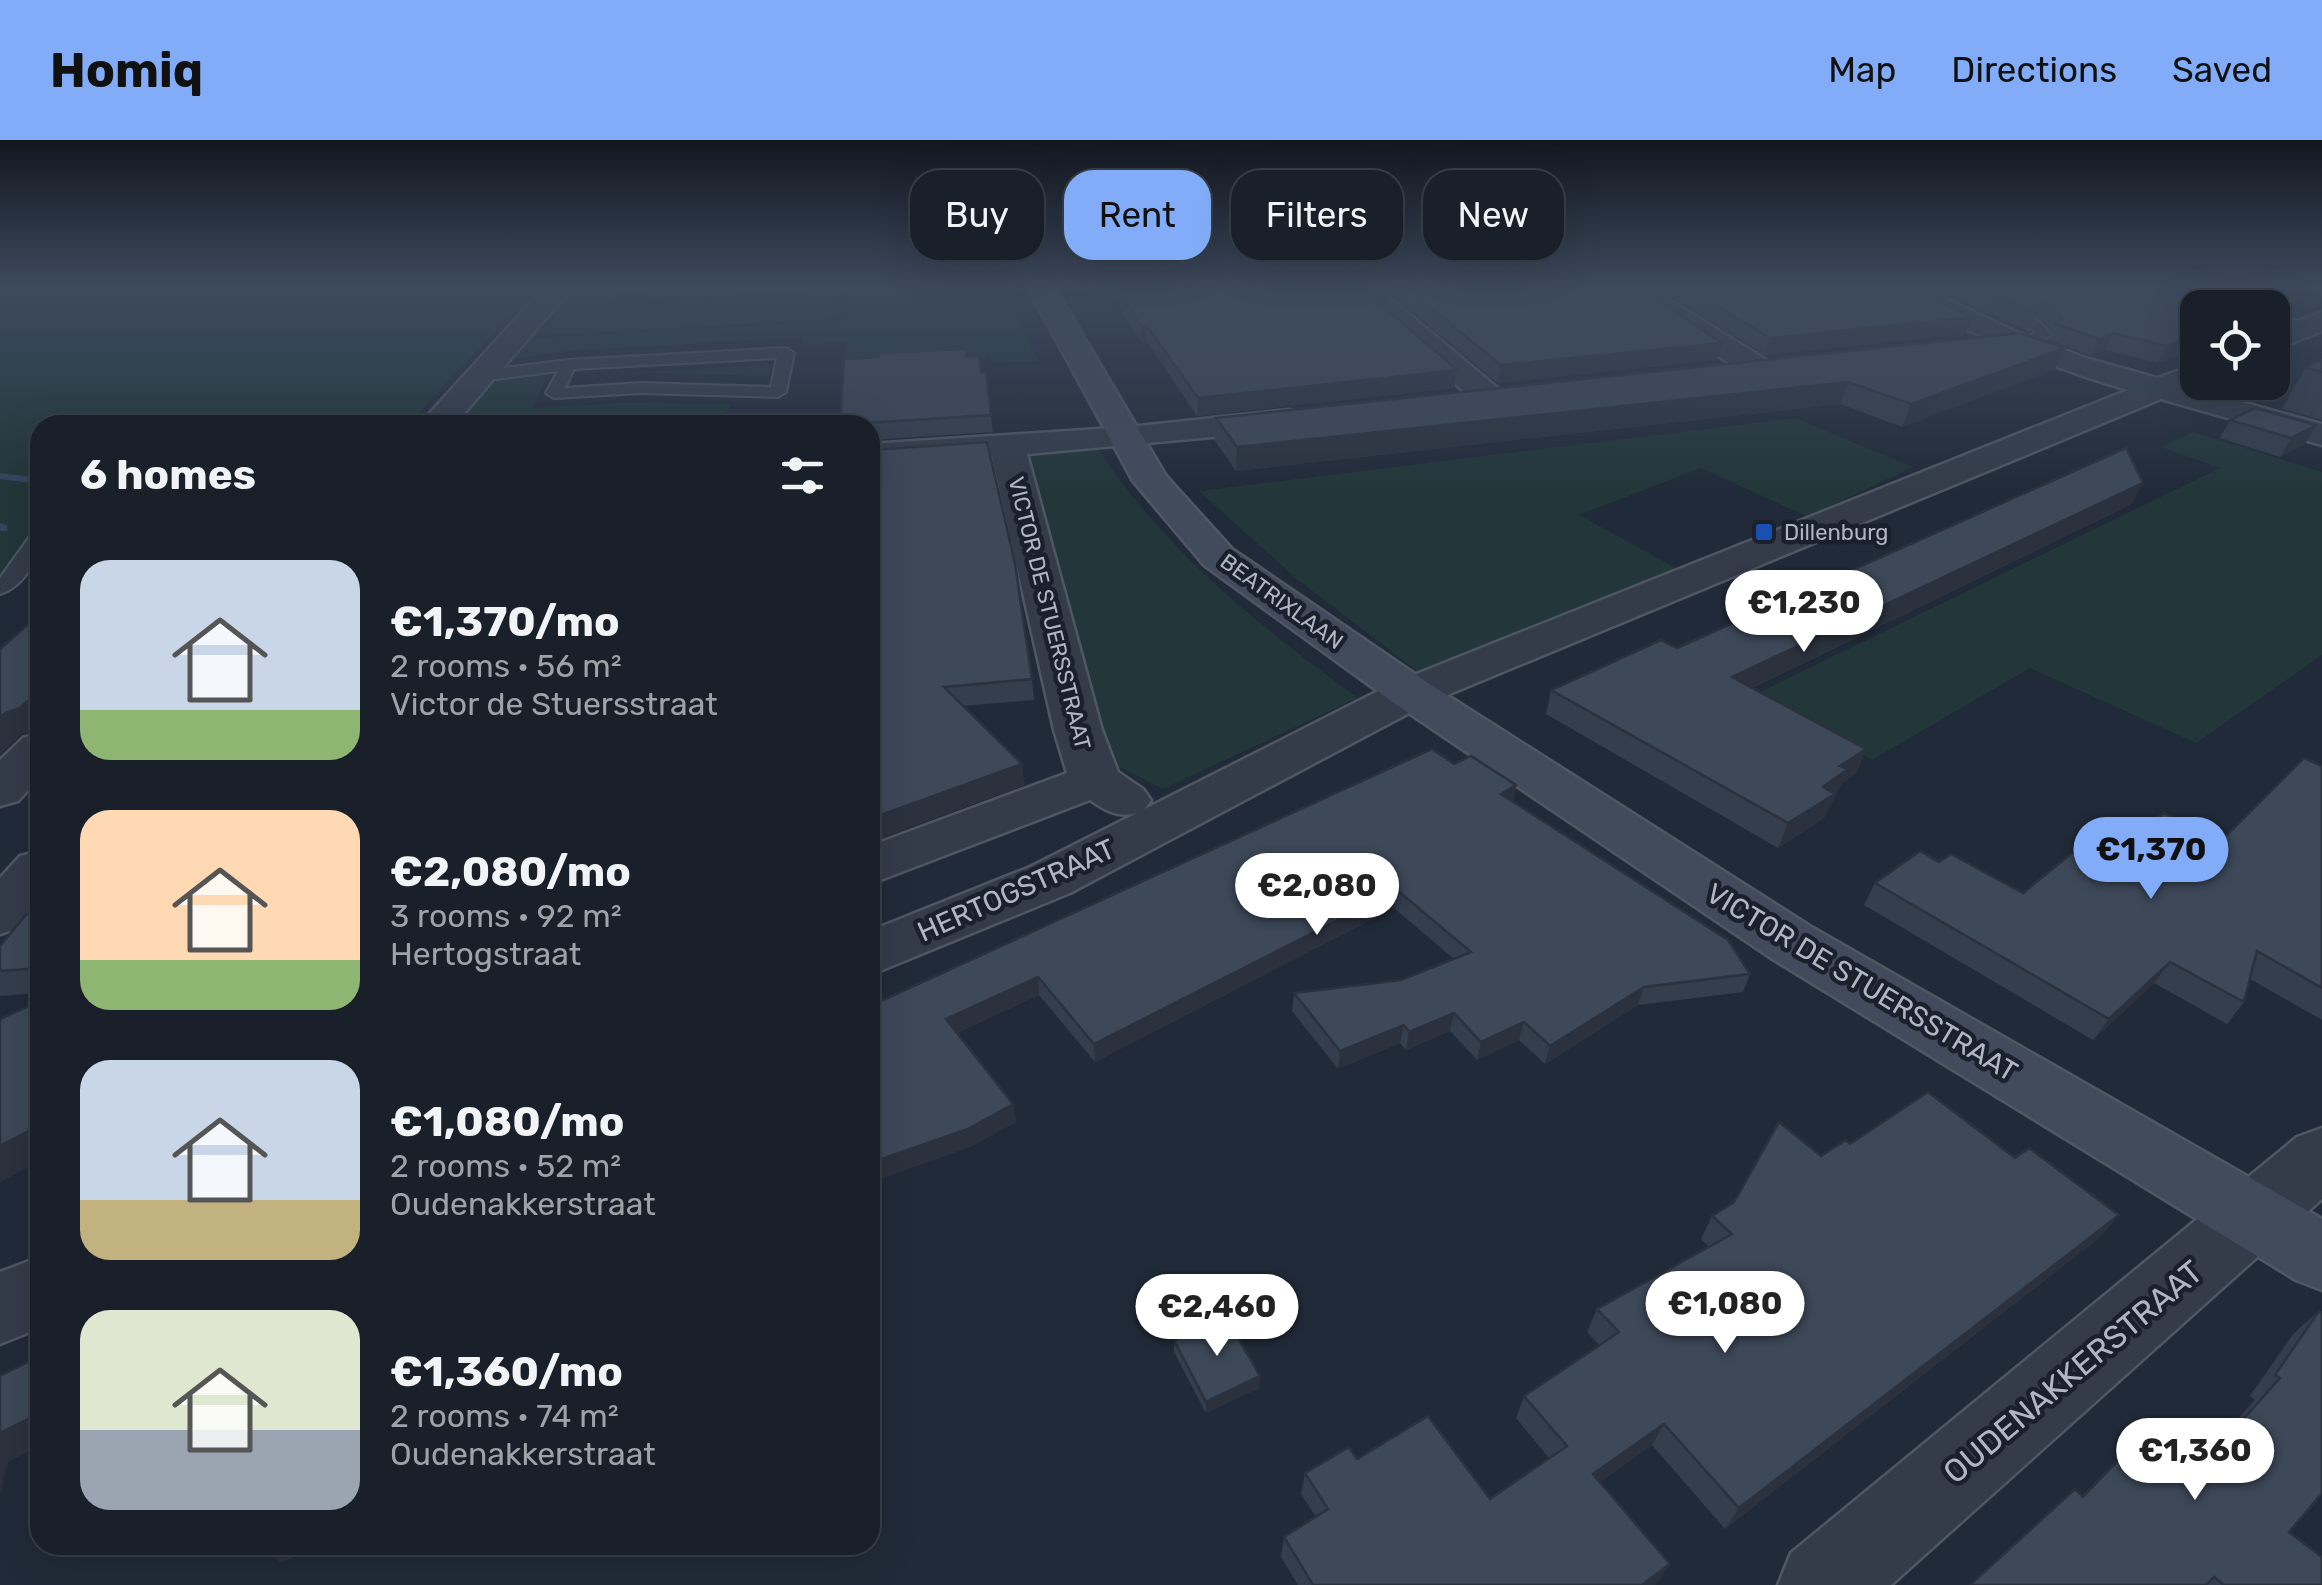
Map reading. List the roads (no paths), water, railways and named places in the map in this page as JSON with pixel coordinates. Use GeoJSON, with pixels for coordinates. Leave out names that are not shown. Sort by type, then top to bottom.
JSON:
{"type":"FeatureCollection","features":[{"type":"Feature","properties":{"kind":"street"},"geometry":{"type":"LineString","coordinates":[[445,415],[496,357]]}},
{"type":"Feature","properties":{"kind":"street","name":"BEATRIXLAAN"},"geometry":{"type":"LineString","coordinates":[[1082,357],[1151,481],[1218,557],[1411,693]]}},
{"type":"Feature","properties":{"kind":"street"},"geometry":{"type":"LineString","coordinates":[[1442,357],[1490,398]]}},
{"type":"Feature","properties":{"kind":"street"},"geometry":{"type":"LineString","coordinates":[[1740,357],[1760,370]]}},
{"type":"Feature","properties":{"kind":"street"},"geometry":{"type":"LineString","coordinates":[[2055,357],[2322,435]]}},
{"type":"Feature","properties":{"kind":"street"},"geometry":{"type":"LineString","coordinates":[[1702,376],[1798,366]]}},
{"type":"Feature","properties":{"kind":"street"},"geometry":{"type":"LineString","coordinates":[[1411,693],[2180,380]]}},
{"type":"Feature","properties":{"kind":"street"},"geometry":{"type":"LineString","coordinates":[[1452,402],[1528,394]]}},
{"type":"Feature","properties":{"kind":"street"},"geometry":{"type":"LineString","coordinates":[[880,453],[1129,437],[1319,416]]}},
{"type":"Feature","properties":{"kind":"street","name":"VICTOR DE STUERSSTRAAT"},"geometry":{"type":"LineString","coordinates":[[1007,445],[1078,730],[1095,780]]}},
{"type":"Feature","properties":{"kind":"street","name":"HERTOGSTRAAT"},"geometry":{"type":"LineString","coordinates":[[880,950],[1050,880],[1411,693]]}},
{"type":"Feature","properties":{"kind":"street","name":"VICTOR DE STUERSSTRAAT"},"geometry":{"type":"LineString","coordinates":[[1411,693],[1792,943],[2322,1257]]}},
{"type":"Feature","properties":{"kind":"street"},"geometry":{"type":"LineString","coordinates":[[0,790],[30,758]]}},
{"type":"Feature","properties":{"kind":"street"},"geometry":{"type":"LineString","coordinates":[[880,862],[1095,780]]}},
{"type":"Feature","properties":{"kind":"street","name":"HERTOGSTRAAT"},"geometry":{"type":"LineString","coordinates":[[1095,780],[1162,823]]}},
{"type":"Feature","properties":{"kind":"street"},"geometry":{"type":"LineString","coordinates":[[0,914],[30,880]]}},
{"type":"Feature","properties":{"kind":"street","name":"OUDENAKKERSTRAAT"},"geometry":{"type":"LineString","coordinates":[[1823,1585],[2322,1157]]}},
{"type":"Feature","properties":{"kind":"street"},"geometry":{"type":"LineString","coordinates":[[0,1310],[30,1296]]}},
{"type":"Feature","properties":{"kind":"lane"},"geometry":{"type":"LineString","coordinates":[[480,376],[569,365],[707,357]]}},
{"type":"Feature","properties":{"kind":"lane"},"geometry":{"type":"LineString","coordinates":[[569,365],[554,393],[640,388],[778,392],[785,357]]}},
{"type":"Feature","properties":{"kind":"lane"},"geometry":{"type":"LineString","coordinates":[[0,588],[11,580],[30,551]]}},
{"type":"Feature","properties":{"kind":"waterway"},"geometry":{"type":"LineString","coordinates":[[0,476],[30,480]]}},
{"type":"Feature","properties":{"kind":"place","name":"Dillenburg"},"geometry":{"type":"Point","coordinates":[1764,532]}}]}
